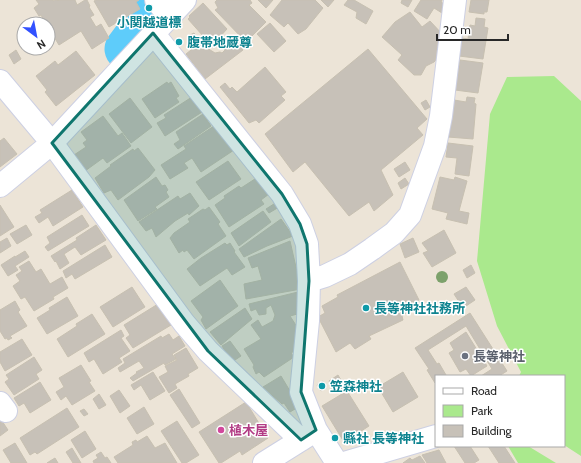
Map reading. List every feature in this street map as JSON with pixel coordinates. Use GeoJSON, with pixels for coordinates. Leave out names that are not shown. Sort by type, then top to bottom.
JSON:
{"type":"FeatureCollection","features":[{"type":"Feature","properties":{"kind":"street"},"geometry":{"type":"LineString","coordinates":[[0,186],[52,143],[153,33],[161,7],[185,0]]}},
{"type":"Feature","properties":{"kind":"street"},"geometry":{"type":"LineString","coordinates":[[309,281],[325,276],[350,264],[394,233],[410,215],[435,146],[441,116],[455,0]]}},
{"type":"Feature","properties":{"kind":"street"},"geometry":{"type":"LineString","coordinates":[[153,33],[282,194],[300,224],[307,244],[309,281],[308,321],[301,392],[308,435]]}},
{"type":"Feature","properties":{"kind":"street"},"geometry":{"type":"LineString","coordinates":[[0,81],[52,143],[184,323],[208,351],[308,435],[337,463]]}},
{"type":"Feature","properties":{"kind":"street"},"geometry":{"type":"LineString","coordinates":[[264,463],[308,435]]}},
{"type":"Feature","properties":{"kind":"street"},"geometry":{"type":"LineString","coordinates":[[344,463],[435,436]]}},
{"type":"Feature","properties":{"kind":"highlighted area"},"geometry":{"type":"Polygon","coordinates":[[[153,33],[282,194],[300,224],[307,244],[309,281],[301,392],[316,430],[301,440],[208,351],[52,143],[153,33]]]}},
{"type":"Feature","properties":{"kind":"green space"},"geometry":{"type":"Polygon","coordinates":[[[554,76],[581,101],[581,456],[565,446],[565,375],[520,375],[521,372],[497,326],[477,261],[490,114],[507,77],[554,76]]]}},
{"type":"Feature","properties":{"kind":"green space"},"geometry":{"type":"Polygon","coordinates":[[[509,447],[530,447],[556,463],[518,463],[509,447]]]}},
{"type":"Feature","properties":{"kind":"building"},"geometry":{"type":"Polygon","coordinates":[[[36,0],[75,0],[77,5],[87,0],[94,15],[90,17],[96,27],[101,24],[109,38],[92,49],[81,31],[59,45],[56,40],[56,16],[39,16],[34,8],[39,4],[36,0]]]}},
{"type":"Feature","properties":{"kind":"building"},"geometry":{"type":"Polygon","coordinates":[[[139,0],[136,2],[140,9],[109,27],[94,1],[139,0]]]}},
{"type":"Feature","properties":{"kind":"building"},"geometry":{"type":"Polygon","coordinates":[[[217,0],[250,0],[252,3],[249,5],[266,22],[246,42],[215,10],[218,8],[215,2],[217,0]]]}},
{"type":"Feature","properties":{"kind":"building"},"geometry":{"type":"Polygon","coordinates":[[[258,0],[273,0],[266,8],[258,0]]]}},
{"type":"Feature","properties":{"kind":"building"},"geometry":{"type":"Polygon","coordinates":[[[282,0],[315,0],[323,8],[306,29],[298,34],[288,23],[284,27],[270,15],[282,0]]]}},
{"type":"Feature","properties":{"kind":"building"},"geometry":{"type":"Polygon","coordinates":[[[321,0],[334,0],[328,7],[321,0]]]}},
{"type":"Feature","properties":{"kind":"building"},"geometry":{"type":"Polygon","coordinates":[[[348,0],[354,0],[373,11],[366,24],[356,18],[357,12],[344,5],[348,0]]]}},
{"type":"Feature","properties":{"kind":"building"},"geometry":{"type":"Polygon","coordinates":[[[402,0],[412,0],[408,7],[401,3],[402,0]]]}},
{"type":"Feature","properties":{"kind":"building"},"geometry":{"type":"Polygon","coordinates":[[[421,0],[442,0],[441,2],[447,6],[442,13],[434,8],[427,19],[414,11],[421,0]]]}},
{"type":"Feature","properties":{"kind":"building"},"geometry":{"type":"Polygon","coordinates":[[[471,0],[489,0],[487,12],[484,12],[484,14],[469,12],[471,0]]]}},
{"type":"Feature","properties":{"kind":"building"},"geometry":{"type":"Polygon","coordinates":[[[203,3],[227,29],[217,40],[221,44],[217,47],[214,43],[211,45],[188,19],[190,17],[189,16],[203,3]]]}},
{"type":"Feature","properties":{"kind":"building"},"geometry":{"type":"Polygon","coordinates":[[[410,12],[422,27],[430,21],[444,36],[437,44],[444,51],[434,62],[426,66],[421,75],[414,75],[398,60],[402,55],[382,37],[395,22],[410,12]]]}},
{"type":"Feature","properties":{"kind":"building"},"geometry":{"type":"Polygon","coordinates":[[[476,18],[485,19],[484,27],[488,28],[483,59],[459,56],[462,38],[468,39],[470,25],[475,26],[476,18]]]}},
{"type":"Feature","properties":{"kind":"building"},"geometry":{"type":"Polygon","coordinates":[[[270,23],[286,41],[274,52],[257,34],[270,23]]]}},
{"type":"Feature","properties":{"kind":"building"},"geometry":{"type":"Polygon","coordinates":[[[194,33],[207,48],[215,53],[222,53],[225,50],[223,47],[232,40],[236,40],[243,50],[205,79],[186,54],[196,46],[188,36],[194,33]]]}},
{"type":"Feature","properties":{"kind":"building"},"geometry":{"type":"Polygon","coordinates":[[[368,49],[427,119],[417,128],[423,135],[381,170],[393,195],[374,211],[369,202],[349,216],[305,162],[293,172],[265,134],[368,49]]]}},
{"type":"Feature","properties":{"kind":"building"},"geometry":{"type":"Polygon","coordinates":[[[16,50],[16,56],[19,56],[21,59],[14,64],[9,55],[16,50]]]}},
{"type":"Feature","properties":{"kind":"building"},"geometry":{"type":"Polygon","coordinates":[[[76,51],[95,75],[56,106],[45,92],[47,90],[36,76],[55,61],[58,65],[76,51]]]}},
{"type":"Feature","properties":{"kind":"building"},"geometry":{"type":"Polygon","coordinates":[[[460,60],[483,63],[478,93],[455,90],[460,60]]]}},
{"type":"Feature","properties":{"kind":"building"},"geometry":{"type":"Polygon","coordinates":[[[265,67],[286,92],[281,96],[285,100],[259,123],[256,120],[249,123],[220,87],[225,83],[230,89],[232,87],[237,92],[265,67]]]}},
{"type":"Feature","properties":{"kind":"building"},"geometry":{"type":"Polygon","coordinates":[[[167,82],[168,84],[171,82],[179,96],[176,98],[179,102],[155,118],[142,99],[167,82]]]}},
{"type":"Feature","properties":{"kind":"building"},"geometry":{"type":"Polygon","coordinates":[[[192,97],[202,112],[165,136],[157,123],[166,118],[164,115],[192,97]]]}},
{"type":"Feature","properties":{"kind":"building"},"geometry":{"type":"Polygon","coordinates":[[[467,97],[475,98],[474,103],[476,104],[473,139],[448,137],[454,100],[466,102],[467,97]]]}},
{"type":"Feature","properties":{"kind":"building"},"geometry":{"type":"Polygon","coordinates":[[[130,98],[152,127],[131,143],[109,114],[130,98]]]}},
{"type":"Feature","properties":{"kind":"building"},"geometry":{"type":"Polygon","coordinates":[[[426,100],[430,107],[425,110],[421,103],[426,100]]]}},
{"type":"Feature","properties":{"kind":"building"},"geometry":{"type":"Polygon","coordinates":[[[203,114],[211,126],[178,149],[174,144],[180,140],[176,132],[203,114]]]}},
{"type":"Feature","properties":{"kind":"building"},"geometry":{"type":"Polygon","coordinates":[[[103,116],[118,136],[122,133],[131,146],[107,163],[103,158],[85,171],[74,155],[86,147],[83,143],[87,140],[81,132],[103,116]]]}},
{"type":"Feature","properties":{"kind":"building"},"geometry":{"type":"Polygon","coordinates":[[[217,124],[234,150],[201,172],[192,158],[184,163],[188,168],[170,179],[161,165],[186,149],[184,146],[217,124]]]}},
{"type":"Feature","properties":{"kind":"building"},"geometry":{"type":"Polygon","coordinates":[[[4,138],[17,154],[0,167],[0,141],[4,138]]]}},
{"type":"Feature","properties":{"kind":"building"},"geometry":{"type":"Polygon","coordinates":[[[448,143],[473,146],[469,176],[455,174],[457,158],[446,157],[448,143]]]}},
{"type":"Feature","properties":{"kind":"building"},"geometry":{"type":"Polygon","coordinates":[[[138,148],[155,170],[149,177],[118,200],[111,190],[104,193],[95,178],[111,166],[110,165],[133,149],[134,151],[138,148]]]}},
{"type":"Feature","properties":{"kind":"building"},"geometry":{"type":"Polygon","coordinates":[[[228,161],[241,179],[209,200],[196,182],[228,161]]]}},
{"type":"Feature","properties":{"kind":"building"},"geometry":{"type":"Polygon","coordinates":[[[405,162],[410,170],[399,177],[394,169],[405,162]]]}},
{"type":"Feature","properties":{"kind":"building"},"geometry":{"type":"Polygon","coordinates":[[[156,177],[162,186],[165,185],[168,190],[166,192],[169,197],[155,207],[157,209],[138,221],[124,200],[156,177]]]}},
{"type":"Feature","properties":{"kind":"building"},"geometry":{"type":"Polygon","coordinates":[[[258,177],[269,194],[261,200],[264,204],[229,227],[215,205],[225,198],[224,196],[239,186],[241,188],[258,177]]]}},
{"type":"Feature","properties":{"kind":"building"},"geometry":{"type":"Polygon","coordinates":[[[440,177],[454,180],[455,177],[467,181],[459,211],[469,213],[467,224],[446,219],[448,213],[432,209],[440,177]]]}},
{"type":"Feature","properties":{"kind":"building"},"geometry":{"type":"Polygon","coordinates":[[[405,178],[409,184],[401,189],[398,183],[405,178]]]}},
{"type":"Feature","properties":{"kind":"building"},"geometry":{"type":"Polygon","coordinates":[[[72,190],[83,207],[53,226],[48,217],[39,223],[35,217],[42,213],[40,210],[72,190]]]}},
{"type":"Feature","properties":{"kind":"building"},"geometry":{"type":"Polygon","coordinates":[[[190,193],[199,206],[189,215],[188,213],[175,221],[156,237],[152,228],[146,231],[139,222],[178,196],[180,199],[190,193]]]}},
{"type":"Feature","properties":{"kind":"building"},"geometry":{"type":"Polygon","coordinates":[[[277,202],[279,207],[269,213],[266,209],[277,202]]]}},
{"type":"Feature","properties":{"kind":"building"},"geometry":{"type":"Polygon","coordinates":[[[0,205],[14,227],[0,236],[0,205]]]}},
{"type":"Feature","properties":{"kind":"building"},"geometry":{"type":"Polygon","coordinates":[[[209,207],[220,222],[218,224],[226,236],[194,259],[187,250],[184,252],[183,250],[179,253],[170,238],[174,233],[190,222],[188,219],[203,209],[205,210],[209,207]]]}},
{"type":"Feature","properties":{"kind":"building"},"geometry":{"type":"Polygon","coordinates":[[[263,211],[271,222],[239,246],[231,233],[263,211]]]}},
{"type":"Feature","properties":{"kind":"building"},"geometry":{"type":"Polygon","coordinates":[[[82,215],[89,226],[48,251],[45,247],[50,243],[47,237],[82,215]]]}},
{"type":"Feature","properties":{"kind":"building"},"geometry":{"type":"Polygon","coordinates":[[[281,219],[293,236],[244,257],[239,249],[281,219]]]}},
{"type":"Feature","properties":{"kind":"building"},"geometry":{"type":"Polygon","coordinates":[[[26,225],[32,235],[17,244],[10,234],[26,225]]]}},
{"type":"Feature","properties":{"kind":"building"},"geometry":{"type":"Polygon","coordinates":[[[96,225],[106,240],[81,255],[75,247],[64,254],[69,263],[60,269],[56,261],[55,262],[51,256],[77,240],[76,238],[96,225]]]}},
{"type":"Feature","properties":{"kind":"building"},"geometry":{"type":"Polygon","coordinates":[[[444,230],[456,253],[432,267],[423,253],[428,251],[422,243],[444,230]]]}},
{"type":"Feature","properties":{"kind":"building"},"geometry":{"type":"Polygon","coordinates":[[[7,238],[11,246],[0,253],[0,242],[7,238]]]}},
{"type":"Feature","properties":{"kind":"building"},"geometry":{"type":"Polygon","coordinates":[[[413,238],[419,252],[405,258],[400,244],[413,238]]]}},
{"type":"Feature","properties":{"kind":"building"},"geometry":{"type":"Polygon","coordinates":[[[290,241],[301,289],[246,299],[244,284],[262,280],[258,266],[252,268],[248,258],[290,241]]]}},
{"type":"Feature","properties":{"kind":"building"},"geometry":{"type":"Polygon","coordinates":[[[225,243],[227,245],[230,243],[235,251],[234,252],[245,267],[232,275],[227,268],[200,286],[187,269],[225,243]]]}},
{"type":"Feature","properties":{"kind":"building"},"geometry":{"type":"Polygon","coordinates":[[[105,245],[112,257],[75,279],[72,274],[66,278],[63,271],[105,245]]]}},
{"type":"Feature","properties":{"kind":"building"},"geometry":{"type":"Polygon","coordinates":[[[25,251],[29,257],[15,266],[18,270],[8,276],[1,265],[25,251]]]}},
{"type":"Feature","properties":{"kind":"building"},"geometry":{"type":"Polygon","coordinates":[[[29,261],[36,272],[41,269],[50,284],[62,277],[68,288],[53,297],[54,299],[34,311],[25,297],[21,299],[13,286],[20,281],[16,275],[22,271],[19,267],[29,261]]]}},
{"type":"Feature","properties":{"kind":"building","name":"長等神社社務所"},"geometry":{"type":"Polygon","coordinates":[[[400,262],[419,300],[407,305],[410,310],[402,316],[403,320],[369,336],[371,339],[355,349],[350,343],[336,352],[318,317],[325,313],[322,306],[338,297],[337,295],[400,262]]]}},
{"type":"Feature","properties":{"kind":"building"},"geometry":{"type":"Polygon","coordinates":[[[471,265],[475,273],[467,278],[463,270],[471,265]]]}},
{"type":"Feature","properties":{"kind":"building"},"geometry":{"type":"Polygon","coordinates":[[[220,280],[238,306],[206,329],[201,320],[203,317],[191,301],[220,280]]]}},
{"type":"Feature","properties":{"kind":"building"},"geometry":{"type":"Polygon","coordinates":[[[132,287],[145,307],[113,327],[100,307],[132,287]]]}},
{"type":"Feature","properties":{"kind":"building"},"geometry":{"type":"Polygon","coordinates":[[[466,287],[475,300],[463,308],[454,294],[466,287]]]}},
{"type":"Feature","properties":{"kind":"building"},"geometry":{"type":"Polygon","coordinates":[[[302,291],[301,313],[290,316],[299,330],[299,348],[291,353],[294,357],[264,377],[259,372],[256,374],[253,367],[254,365],[244,349],[261,339],[251,325],[258,320],[262,327],[273,321],[275,315],[271,305],[266,308],[266,314],[259,315],[256,309],[251,311],[249,304],[302,291]]]}},
{"type":"Feature","properties":{"kind":"building"},"geometry":{"type":"Polygon","coordinates":[[[67,297],[78,316],[47,334],[37,318],[50,310],[49,308],[67,297]]]}},
{"type":"Feature","properties":{"kind":"building"},"geometry":{"type":"Polygon","coordinates":[[[15,301],[20,310],[18,312],[27,326],[10,336],[12,338],[8,340],[7,338],[5,339],[0,331],[0,310],[15,301]]]}},
{"type":"Feature","properties":{"kind":"building"},"geometry":{"type":"Polygon","coordinates":[[[158,304],[171,325],[133,348],[126,338],[130,335],[124,325],[158,304]]]}},
{"type":"Feature","properties":{"kind":"building"},"geometry":{"type":"Polygon","coordinates":[[[245,308],[252,319],[221,345],[210,332],[245,308]]]}},
{"type":"Feature","properties":{"kind":"building"},"geometry":{"type":"Polygon","coordinates":[[[470,313],[507,371],[501,375],[483,375],[492,369],[466,326],[428,350],[437,364],[439,363],[446,375],[435,375],[435,383],[427,370],[429,369],[415,348],[470,313]]]}},
{"type":"Feature","properties":{"kind":"building"},"geometry":{"type":"Polygon","coordinates":[[[92,314],[105,334],[68,357],[57,339],[92,314]]]}},
{"type":"Feature","properties":{"kind":"building"},"geometry":{"type":"Polygon","coordinates":[[[121,330],[124,336],[121,338],[130,351],[119,358],[122,362],[103,374],[94,359],[89,362],[84,353],[121,330]]]}},
{"type":"Feature","properties":{"kind":"building"},"geometry":{"type":"Polygon","coordinates":[[[466,332],[487,366],[473,375],[470,375],[466,369],[460,372],[449,353],[454,350],[450,343],[466,332]]]}},
{"type":"Feature","properties":{"kind":"building"},"geometry":{"type":"Polygon","coordinates":[[[169,334],[173,340],[179,336],[185,346],[172,354],[176,359],[165,365],[164,363],[133,381],[130,378],[137,373],[136,372],[144,368],[139,361],[120,372],[118,368],[125,363],[123,359],[161,336],[162,338],[169,334]]]}},
{"type":"Feature","properties":{"kind":"building"},"geometry":{"type":"Polygon","coordinates":[[[22,339],[32,355],[5,371],[0,362],[0,352],[22,339]]]}},
{"type":"Feature","properties":{"kind":"building"},"geometry":{"type":"Polygon","coordinates":[[[230,341],[241,356],[232,362],[222,346],[230,341]]]}},
{"type":"Feature","properties":{"kind":"building"},"geometry":{"type":"Polygon","coordinates":[[[186,348],[198,368],[188,374],[189,376],[175,384],[177,388],[169,393],[159,377],[168,372],[165,366],[177,360],[174,355],[186,348]]]}},
{"type":"Feature","properties":{"kind":"building"},"geometry":{"type":"Polygon","coordinates":[[[34,357],[42,370],[36,374],[39,379],[14,395],[5,382],[9,379],[6,375],[34,357]]]}},
{"type":"Feature","properties":{"kind":"building"},"geometry":{"type":"Polygon","coordinates":[[[81,365],[91,381],[89,382],[95,391],[72,405],[66,396],[61,400],[56,392],[64,387],[59,378],[81,365]]]}},
{"type":"Feature","properties":{"kind":"building"},"geometry":{"type":"Polygon","coordinates":[[[153,372],[165,391],[150,400],[141,385],[134,390],[131,385],[153,372]]]}},
{"type":"Feature","properties":{"kind":"building"},"geometry":{"type":"Polygon","coordinates":[[[403,372],[418,397],[393,412],[378,387],[403,372]]]}},
{"type":"Feature","properties":{"kind":"building"},"geometry":{"type":"Polygon","coordinates":[[[338,375],[345,387],[336,393],[329,381],[338,375]]]}},
{"type":"Feature","properties":{"kind":"building"},"geometry":{"type":"Polygon","coordinates":[[[281,376],[293,396],[291,399],[295,409],[290,412],[284,403],[282,404],[263,387],[281,376]]]}},
{"type":"Feature","properties":{"kind":"building","name":"笠森神社"},"geometry":{"type":"Polygon","coordinates":[[[323,381],[326,387],[321,391],[317,385],[323,381]]]}},
{"type":"Feature","properties":{"kind":"building"},"geometry":{"type":"Polygon","coordinates":[[[40,382],[51,400],[30,413],[24,403],[19,406],[14,398],[40,382]]]}},
{"type":"Feature","properties":{"kind":"building"},"geometry":{"type":"Polygon","coordinates":[[[179,389],[200,423],[192,428],[170,395],[179,389]]]}},
{"type":"Feature","properties":{"kind":"building"},"geometry":{"type":"Polygon","coordinates":[[[119,390],[130,406],[120,413],[110,396],[119,390]]]}},
{"type":"Feature","properties":{"kind":"building"},"geometry":{"type":"Polygon","coordinates":[[[347,391],[369,426],[344,442],[322,406],[347,391]]]}},
{"type":"Feature","properties":{"kind":"building"},"geometry":{"type":"Polygon","coordinates":[[[99,394],[106,405],[99,409],[93,399],[99,394]]]}},
{"type":"Feature","properties":{"kind":"building"},"geometry":{"type":"Polygon","coordinates":[[[246,402],[268,438],[242,455],[240,451],[219,463],[199,432],[246,402]]]}},
{"type":"Feature","properties":{"kind":"building"},"geometry":{"type":"Polygon","coordinates":[[[144,407],[154,424],[137,434],[127,418],[144,407]]]}},
{"type":"Feature","properties":{"kind":"building"},"geometry":{"type":"Polygon","coordinates":[[[67,408],[79,427],[37,454],[35,452],[30,455],[20,438],[67,408]]]}},
{"type":"Feature","properties":{"kind":"building"},"geometry":{"type":"Polygon","coordinates":[[[84,409],[88,414],[84,416],[80,411],[84,409]]]}},
{"type":"Feature","properties":{"kind":"building"},"geometry":{"type":"Polygon","coordinates":[[[0,418],[8,430],[0,436],[0,418]]]}},
{"type":"Feature","properties":{"kind":"building"},"geometry":{"type":"Polygon","coordinates":[[[177,421],[199,455],[186,463],[182,463],[161,431],[177,421]]]}},
{"type":"Feature","properties":{"kind":"building"},"geometry":{"type":"Polygon","coordinates":[[[85,431],[96,449],[82,458],[71,440],[85,431]]]}},
{"type":"Feature","properties":{"kind":"building"},"geometry":{"type":"Polygon","coordinates":[[[147,436],[155,448],[165,443],[177,463],[118,463],[114,457],[133,445],[132,442],[136,440],[137,442],[147,436]]]}},
{"type":"Feature","properties":{"kind":"building"},"geometry":{"type":"Polygon","coordinates":[[[15,443],[27,463],[11,463],[3,450],[15,443]]]}},
{"type":"Feature","properties":{"kind":"building"},"geometry":{"type":"Polygon","coordinates":[[[455,447],[471,447],[479,460],[474,463],[465,463],[455,447]]]}},
{"type":"Feature","properties":{"kind":"building"},"geometry":{"type":"Polygon","coordinates":[[[489,447],[505,447],[515,463],[499,463],[489,447]]]}},
{"type":"Feature","properties":{"kind":"building"},"geometry":{"type":"Polygon","coordinates":[[[72,448],[81,463],[73,463],[66,452],[72,448]]]}},
{"type":"Feature","properties":{"kind":"building"},"geometry":{"type":"Polygon","coordinates":[[[439,450],[446,463],[427,463],[422,455],[439,450]]]}},
{"type":"Feature","properties":{"kind":"building"},"geometry":{"type":"Polygon","coordinates":[[[101,452],[111,463],[94,463],[93,461],[98,458],[96,455],[101,452]]]}},
{"type":"Feature","properties":{"kind":"building"},"geometry":{"type":"Polygon","coordinates":[[[420,456],[425,463],[403,463],[410,458],[412,460],[420,456]]]}},
{"type":"Feature","properties":{"kind":"building"},"geometry":{"type":"Polygon","coordinates":[[[55,458],[58,463],[47,463],[50,461],[55,458]]]}},
{"type":"Feature","properties":{"kind":"waterway"},"geometry":{"type":"LineString","coordinates":[[126,49],[150,17],[166,0]]}},
{"type":"Feature","properties":{"kind":"place","name":"小関越道標"},"geometry":{"type":"Point","coordinates":[149,8]}},
{"type":"Feature","properties":{"kind":"place","name":"腹帯地蔵尊"},"geometry":{"type":"Point","coordinates":[179,42]}},
{"type":"Feature","properties":{"kind":"place","name":"長等神社社務所"},"geometry":{"type":"Point","coordinates":[366,308]}},
{"type":"Feature","properties":{"kind":"place","name":"長等神社"},"geometry":{"type":"Point","coordinates":[465,356]}},
{"type":"Feature","properties":{"kind":"place","name":"笠森神社"},"geometry":{"type":"Point","coordinates":[322,386]}},
{"type":"Feature","properties":{"kind":"place","name":"植木屋"},"geometry":{"type":"Point","coordinates":[221,430]}},
{"type":"Feature","properties":{"kind":"place","name":"縣社 長等神社"},"geometry":{"type":"Point","coordinates":[335,438]}}]}
